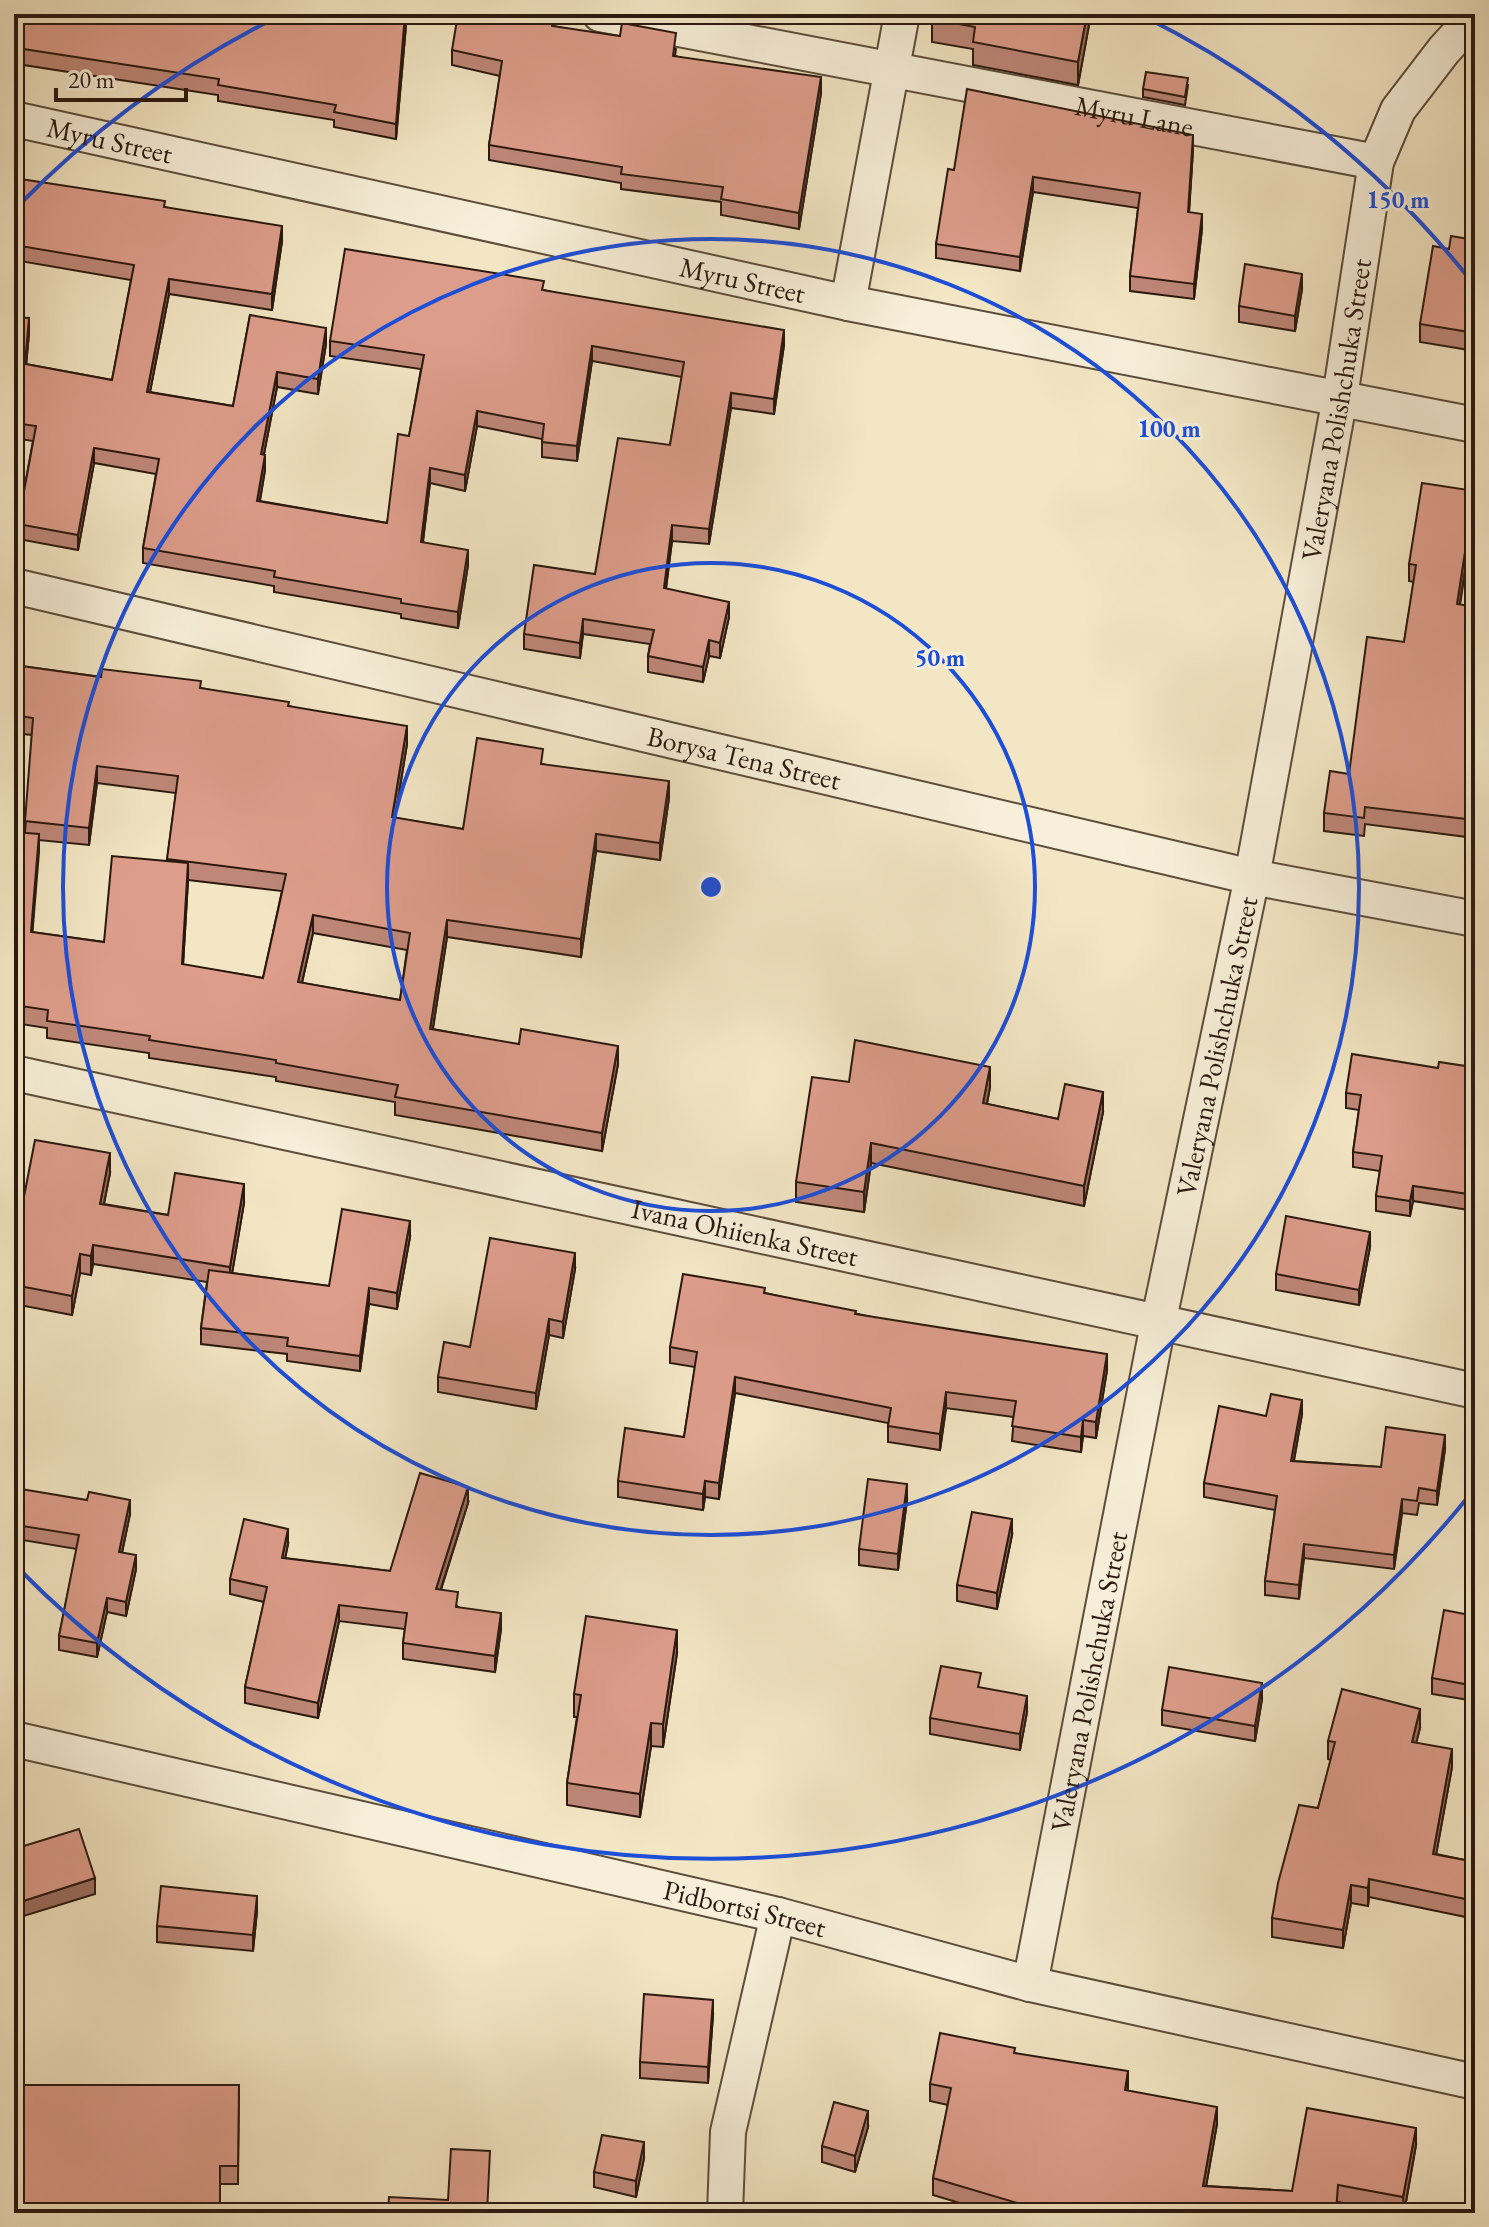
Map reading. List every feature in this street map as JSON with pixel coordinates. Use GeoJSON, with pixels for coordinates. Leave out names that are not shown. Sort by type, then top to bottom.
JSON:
{"type":"FeatureCollection","features":[{"type":"Feature","properties":{"kind":"street","name":"Myru Lane"},"geometry":{"type":"LineString","coordinates":[[600,14],[1376,162]]}},
{"type":"Feature","properties":{"kind":"street"},"geometry":{"type":"LineString","coordinates":[[848,303],[902,14]]}},
{"type":"Feature","properties":{"kind":"street","name":"Valeryana Polishchuka Street"},"geometry":{"type":"LineString","coordinates":[[1030,1984],[1158,1324],[1252,877],[1340,397],[1376,162],[1398,110],[1444,50],[1475,16]]}},
{"type":"Feature","properties":{"kind":"street","name":"Myru Street"},"geometry":{"type":"LineString","coordinates":[[14,119],[848,303],[1475,425]]}},
{"type":"Feature","properties":{"kind":"street","name":"Borysa Tena Street"},"geometry":{"type":"LineString","coordinates":[[14,586],[1252,877],[1475,919]]}},
{"type":"Feature","properties":{"kind":"street","name":"Ivana Ohiienka Street"},"geometry":{"type":"LineString","coordinates":[[14,1073],[1475,1391]]}},
{"type":"Feature","properties":{"kind":"street","name":"Pidbortsi Street"},"geometry":{"type":"LineString","coordinates":[[14,1739],[778,1915],[1030,1984],[1475,2082]]}},
{"type":"Feature","properties":{"kind":"street"},"geometry":{"type":"LineString","coordinates":[[725,2213],[728,2132],[778,1915]]}},
{"type":"Feature","properties":{"kind":"building"},"geometry":{"type":"Polygon","coordinates":[[[14,14],[405,14],[396,124],[334,112],[336,105],[218,85],[219,79],[23,49],[22,55],[14,54],[14,14]]]}},
{"type":"Feature","properties":{"kind":"building"},"geometry":{"type":"Polygon","coordinates":[[[458,14],[528,14],[553,19],[552,26],[620,36],[622,23],[676,33],[673,56],[821,77],[799,213],[721,199],[723,187],[621,174],[622,167],[489,145],[502,61],[452,50],[458,14]]]}},
{"type":"Feature","properties":{"kind":"building"},"geometry":{"type":"Polygon","coordinates":[[[933,14],[1087,14],[1078,62],[973,42],[975,27],[932,19],[933,14]]]}},
{"type":"Feature","properties":{"kind":"building"},"geometry":{"type":"Polygon","coordinates":[[[1146,72],[1188,78],[1185,97],[1143,89],[1146,72]]]}},
{"type":"Feature","properties":{"kind":"building"},"geometry":{"type":"Polygon","coordinates":[[[967,89],[1193,135],[1188,212],[1202,214],[1194,284],[1130,276],[1140,193],[1033,177],[1020,257],[936,244],[948,169],[954,170],[967,89]]]}},
{"type":"Feature","properties":{"kind":"building"},"geometry":{"type":"Polygon","coordinates":[[[14,178],[165,201],[164,207],[282,226],[272,294],[169,279],[147,392],[233,406],[250,315],[326,328],[318,379],[277,372],[261,454],[265,455],[257,501],[387,523],[398,434],[409,436],[424,355],[330,341],[345,249],[544,281],[542,290],[784,330],[774,399],[731,393],[709,529],[672,525],[664,588],[729,602],[720,643],[709,640],[703,667],[648,656],[654,630],[583,619],[580,643],[524,634],[534,565],[595,574],[618,438],[670,445],[684,362],[592,346],[577,446],[542,442],[544,424],[477,411],[465,475],[430,468],[421,542],[468,550],[458,612],[274,577],[275,571],[143,548],[159,459],[94,448],[78,535],[18,524],[36,426],[14,423],[14,317],[29,318],[25,364],[112,380],[134,265],[14,245],[14,178]]]}},
{"type":"Feature","properties":{"kind":"building"},"geometry":{"type":"Polygon","coordinates":[[[1451,236],[1475,240],[1475,333],[1420,324],[1433,246],[1449,249],[1451,236]]]}},
{"type":"Feature","properties":{"kind":"building"},"geometry":{"type":"Polygon","coordinates":[[[1245,264],[1302,274],[1295,316],[1239,306],[1245,264]]]}},
{"type":"Feature","properties":{"kind":"building"},"geometry":{"type":"Polygon","coordinates":[[[1422,483],[1475,491],[1475,540],[1467,539],[1457,604],[1475,607],[1475,820],[1365,807],[1364,818],[1324,813],[1330,771],[1349,774],[1367,637],[1404,642],[1416,565],[1409,564],[1422,483]]]}},
{"type":"Feature","properties":{"kind":"building"},"geometry":{"type":"Polygon","coordinates":[[[14,665],[101,677],[102,669],[201,681],[200,688],[407,726],[392,817],[463,829],[477,738],[543,749],[541,764],[669,781],[660,843],[596,834],[581,939],[447,920],[430,1029],[519,1044],[521,1029],[618,1046],[602,1133],[395,1097],[398,1085],[276,1063],[276,1060],[149,1040],[150,1036],[47,1021],[48,1010],[14,1005],[14,832],[39,834],[31,932],[104,942],[112,856],[188,863],[182,964],[263,978],[286,874],[167,859],[178,776],[97,766],[89,828],[25,821],[33,718],[14,715],[14,665]],[[313,915],[298,982],[400,1000],[410,933],[313,915]]]}},
{"type":"Feature","properties":{"kind":"building"},"geometry":{"type":"Polygon","coordinates":[[[1475,1009],[1475,1195],[1413,1186],[1410,1201],[1376,1196],[1382,1156],[1353,1152],[1361,1095],[1346,1093],[1352,1054],[1438,1068],[1439,1062],[1466,1066],[1475,1009]]]}},
{"type":"Feature","properties":{"kind":"building"},"geometry":{"type":"Polygon","coordinates":[[[855,1040],[990,1067],[983,1103],[1058,1119],[1065,1084],[1103,1092],[1084,1186],[871,1143],[864,1192],[796,1182],[812,1077],[849,1082],[855,1040]]]}},
{"type":"Feature","properties":{"kind":"building"},"geometry":{"type":"Polygon","coordinates":[[[35,1140],[110,1153],[100,1204],[168,1215],[175,1173],[244,1184],[230,1267],[93,1245],[91,1256],[80,1254],[72,1296],[14,1285],[14,1216],[20,1217],[35,1140]]]}},
{"type":"Feature","properties":{"kind":"building"},"geometry":{"type":"Polygon","coordinates":[[[342,1209],[410,1221],[397,1293],[369,1288],[360,1356],[287,1346],[288,1338],[201,1328],[209,1270],[329,1286],[342,1209]]]}},
{"type":"Feature","properties":{"kind":"building"},"geometry":{"type":"Polygon","coordinates":[[[1286,1216],[1370,1232],[1359,1290],[1276,1274],[1286,1216]]]}},
{"type":"Feature","properties":{"kind":"building"},"geometry":{"type":"Polygon","coordinates":[[[490,1238],[575,1253],[563,1322],[549,1319],[536,1393],[438,1377],[444,1342],[470,1347],[490,1238]]]}},
{"type":"Feature","properties":{"kind":"building"},"geometry":{"type":"Polygon","coordinates":[[[683,1274],[765,1288],[764,1293],[856,1311],[855,1314],[1107,1354],[1096,1422],[1083,1420],[1081,1437],[1012,1426],[1016,1401],[946,1392],[940,1434],[888,1426],[891,1408],[735,1377],[719,1483],[705,1481],[703,1494],[618,1481],[625,1428],[684,1437],[697,1352],[670,1347],[683,1274]]]}},
{"type":"Feature","properties":{"kind":"building"},"geometry":{"type":"Polygon","coordinates":[[[1271,1394],[1302,1400],[1291,1461],[1381,1467],[1386,1427],[1445,1435],[1437,1491],[1419,1488],[1417,1501],[1402,1499],[1394,1555],[1304,1544],[1299,1585],[1265,1581],[1277,1496],[1204,1483],[1219,1406],[1266,1416],[1271,1394]]]}},
{"type":"Feature","properties":{"kind":"building"},"geometry":{"type":"Polygon","coordinates":[[[420,1473],[468,1487],[436,1589],[458,1592],[456,1607],[501,1613],[495,1656],[403,1643],[407,1613],[339,1605],[318,1703],[245,1687],[267,1587],[230,1579],[244,1519],[288,1529],[282,1558],[390,1571],[420,1473]]]}},
{"type":"Feature","properties":{"kind":"building"},"geometry":{"type":"Polygon","coordinates":[[[868,1479],[907,1484],[898,1554],[859,1549],[868,1479]]]}},
{"type":"Feature","properties":{"kind":"building"},"geometry":{"type":"Polygon","coordinates":[[[21,1489],[87,1500],[89,1492],[130,1500],[119,1552],[136,1555],[126,1602],[107,1598],[97,1643],[59,1636],[79,1535],[16,1525],[21,1489]]]}},
{"type":"Feature","properties":{"kind":"building"},"geometry":{"type":"Polygon","coordinates":[[[972,1512],[1012,1519],[997,1593],[957,1585],[972,1512]]]}},
{"type":"Feature","properties":{"kind":"building"},"geometry":{"type":"Polygon","coordinates":[[[1444,1610],[1475,1616],[1475,1686],[1432,1678],[1444,1610]]]}},
{"type":"Feature","properties":{"kind":"building"},"geometry":{"type":"Polygon","coordinates":[[[586,1616],[677,1630],[663,1724],[651,1723],[640,1794],[567,1783],[581,1695],[574,1694],[586,1616]]]}},
{"type":"Feature","properties":{"kind":"building"},"geometry":{"type":"Polygon","coordinates":[[[941,1666],[981,1673],[978,1687],[1027,1696],[1020,1734],[930,1718],[941,1666]]]}},
{"type":"Feature","properties":{"kind":"building"},"geometry":{"type":"Polygon","coordinates":[[[1169,1667],[1262,1683],[1255,1726],[1162,1710],[1169,1667]]]}},
{"type":"Feature","properties":{"kind":"building"},"geometry":{"type":"Polygon","coordinates":[[[1342,1689],[1420,1709],[1412,1742],[1452,1749],[1433,1854],[1475,1862],[1475,1901],[1369,1879],[1368,1888],[1351,1885],[1343,1930],[1272,1918],[1299,1805],[1318,1808],[1335,1742],[1328,1741],[1342,1689]]]}},
{"type":"Feature","properties":{"kind":"building"},"geometry":{"type":"Polygon","coordinates":[[[79,1829],[95,1878],[14,1904],[14,1849],[79,1829]]]}},
{"type":"Feature","properties":{"kind":"building"},"geometry":{"type":"Polygon","coordinates":[[[161,1886],[257,1896],[253,1935],[157,1926],[161,1886]]]}},
{"type":"Feature","properties":{"kind":"building"},"geometry":{"type":"Polygon","coordinates":[[[644,1994],[713,2000],[708,2067],[640,2062],[644,1994]]]}},
{"type":"Feature","properties":{"kind":"building"},"geometry":{"type":"Polygon","coordinates":[[[940,2033],[1015,2048],[1014,2053],[1128,2071],[1125,2090],[1217,2107],[1203,2186],[1292,2191],[1307,2108],[1416,2128],[1403,2197],[1338,2185],[1336,2213],[1051,2213],[933,2178],[951,2088],[930,2084],[940,2033]]]}},
{"type":"Feature","properties":{"kind":"building"},"geometry":{"type":"Polygon","coordinates":[[[14,2059],[17,2085],[239,2085],[238,2166],[220,2166],[220,2213],[14,2213],[14,2059]]]}},
{"type":"Feature","properties":{"kind":"building"},"geometry":{"type":"Polygon","coordinates":[[[834,2102],[868,2111],[855,2156],[822,2146],[834,2102]]]}},
{"type":"Feature","properties":{"kind":"building"},"geometry":{"type":"Polygon","coordinates":[[[602,2135],[644,2142],[636,2181],[594,2172],[602,2135]]]}},
{"type":"Feature","properties":{"kind":"building"},"geometry":{"type":"Polygon","coordinates":[[[451,2149],[490,2151],[487,2213],[388,2213],[389,2197],[448,2200],[451,2149]]]}},
{"type":"Feature","properties":{"kind":"building"},"geometry":{"type":"Polygon","coordinates":[[[1475,2202],[1475,2213],[1452,2213],[1450,2208],[1475,2202]]]}}]}
